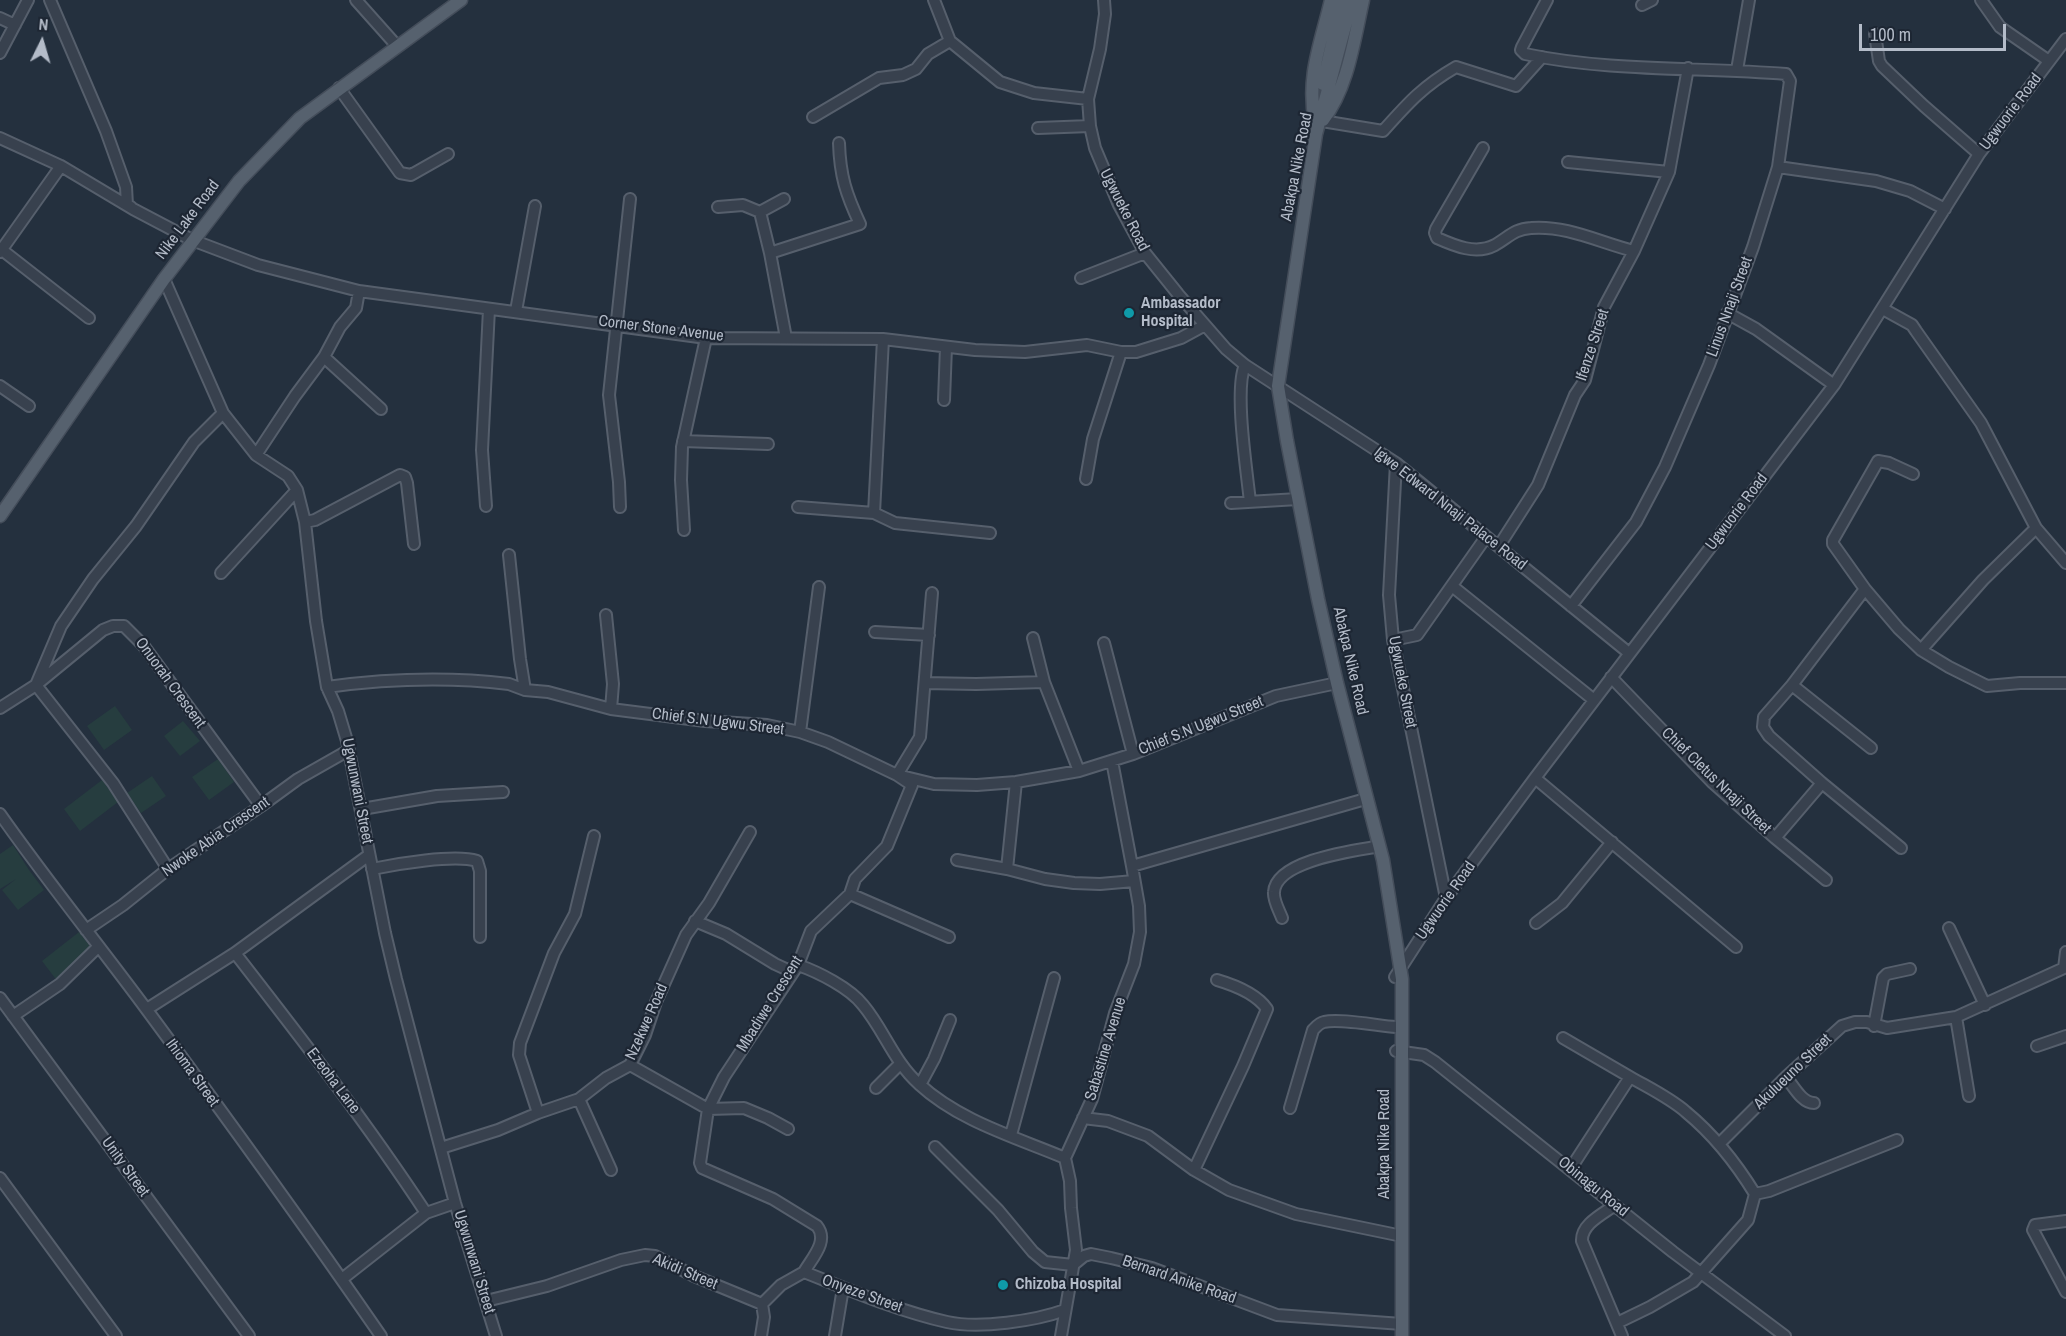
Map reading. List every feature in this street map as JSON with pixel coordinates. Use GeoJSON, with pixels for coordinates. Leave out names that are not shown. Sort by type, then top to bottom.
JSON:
{"type":"FeatureCollection","features":[{"type":"Feature","properties":{"kind":"main road","name":"Nike Lake Road"},"geometry":{"type":"LineString","coordinates":[[0,516],[164,279],[239,180],[300,118],[462,0]]}},
{"type":"Feature","properties":{"kind":"main road"},"geometry":{"type":"LineString","coordinates":[[1331,0],[1311,87],[1311,101],[1319,122],[1334,107],[1347,69],[1363,0]]}},
{"type":"Feature","properties":{"kind":"main road","name":"Abakpa Nike Road"},"geometry":{"type":"LineString","coordinates":[[1342,0],[1319,122],[1296,225],[1271,382],[1334,684],[1380,866],[1398,973],[1396,1027],[1399,1051]]}},
{"type":"Feature","properties":{"kind":"main road","name":"Abakpa Nike Road"},"geometry":{"type":"LineString","coordinates":[[1319,122],[1352,0]]}},
{"type":"Feature","properties":{"kind":"main road","name":"Abakpa Nike Road"},"geometry":{"type":"LineString","coordinates":[[1334,684],[1383,860],[1398,973],[1399,1330]]}},
{"type":"Feature","properties":{"kind":"street"},"geometry":{"type":"LineString","coordinates":[[0,52],[28,0]]}},
{"type":"Feature","properties":{"kind":"street"},"geometry":{"type":"LineString","coordinates":[[50,0],[106,131],[126,187],[128,205],[133,209]]}},
{"type":"Feature","properties":{"kind":"street"},"geometry":{"type":"LineString","coordinates":[[356,0],[397,46]]}},
{"type":"Feature","properties":{"kind":"street"},"geometry":{"type":"LineString","coordinates":[[934,0],[950,41],[1000,82],[1034,93],[1088,99]]}},
{"type":"Feature","properties":{"kind":"street","name":"Ugwueke Road"},"geometry":{"type":"LineString","coordinates":[[1104,0],[1100,50],[1088,99],[1090,126],[1095,148],[1119,205],[1145,253],[1205,325],[1226,349],[1271,382]]}},
{"type":"Feature","properties":{"kind":"street"},"geometry":{"type":"LineString","coordinates":[[1542,57],[1525,54],[1521,50],[1546,0]]}},
{"type":"Feature","properties":{"kind":"street"},"geometry":{"type":"LineString","coordinates":[[1737,70],[1749,0]]}},
{"type":"Feature","properties":{"kind":"street"},"geometry":{"type":"LineString","coordinates":[[1981,0],[2000,27],[2049,62]]}},
{"type":"Feature","properties":{"kind":"street"},"geometry":{"type":"LineString","coordinates":[[0,18],[15,25]]}},
{"type":"Feature","properties":{"kind":"street"},"geometry":{"type":"LineString","coordinates":[[1875,34],[1879,61],[1882,66],[1979,154]]}},
{"type":"Feature","properties":{"kind":"street","name":"Ugwuorie Road"},"geometry":{"type":"LineString","coordinates":[[1398,973],[1446,898],[1593,700],[1834,385],[1979,154],[2066,39]]}},
{"type":"Feature","properties":{"kind":"street"},"geometry":{"type":"LineString","coordinates":[[813,117],[879,78],[903,75],[915,69],[928,54],[950,41]]}},
{"type":"Feature","properties":{"kind":"street"},"geometry":{"type":"LineString","coordinates":[[1319,122],[1383,130],[1419,92],[1456,67],[1516,86],[1542,57]]}},
{"type":"Feature","properties":{"kind":"street","name":"Linus Nnaji Street"},"geometry":{"type":"LineString","coordinates":[[1542,57],[1578,64],[1737,70],[1786,74],[1789,77],[1778,167],[1753,247],[1709,365],[1665,467],[1636,522],[1571,606]]}},
{"type":"Feature","properties":{"kind":"street","name":"Ifenze Street"},"geometry":{"type":"LineString","coordinates":[[1499,546],[1538,485],[1575,395],[1585,380],[1604,307],[1634,251],[1669,172],[1688,68]]}},
{"type":"Feature","properties":{"kind":"street"},"geometry":{"type":"LineString","coordinates":[[339,88],[400,173],[411,175],[448,154]]}},
{"type":"Feature","properties":{"kind":"street"},"geometry":{"type":"LineString","coordinates":[[1038,128],[1090,126]]}},
{"type":"Feature","properties":{"kind":"street","name":"Corner Stone Avenue"},"geometry":{"type":"LineString","coordinates":[[0,138],[61,166],[133,209],[192,240],[258,265],[359,291],[706,338],[883,339],[946,347],[1025,352],[1087,345],[1121,352],[1136,352],[1181,338],[1205,325]]}},
{"type":"Feature","properties":{"kind":"street"},"geometry":{"type":"LineString","coordinates":[[770,253],[860,224],[845,192],[840,166],[839,143]]}},
{"type":"Feature","properties":{"kind":"street"},"geometry":{"type":"LineString","coordinates":[[1483,148],[1436,229],[1437,238],[1459,247],[1479,250],[1493,246],[1514,231],[1544,228],[1568,231],[1634,251]]}},
{"type":"Feature","properties":{"kind":"street"},"geometry":{"type":"LineString","coordinates":[[1568,162],[1669,172]]}},
{"type":"Feature","properties":{"kind":"street"},"geometry":{"type":"LineString","coordinates":[[61,166],[1,251],[88,318]]}},
{"type":"Feature","properties":{"kind":"street"},"geometry":{"type":"LineString","coordinates":[[1778,167],[1876,181],[1910,191],[1945,208]]}},
{"type":"Feature","properties":{"kind":"street"},"geometry":{"type":"LineString","coordinates":[[620,507],[609,394],[630,199]]}},
{"type":"Feature","properties":{"kind":"street"},"geometry":{"type":"LineString","coordinates":[[760,212],[784,199]]}},
{"type":"Feature","properties":{"kind":"street"},"geometry":{"type":"LineString","coordinates":[[718,207],[743,205],[760,212]]}},
{"type":"Feature","properties":{"kind":"street"},"geometry":{"type":"LineString","coordinates":[[516,311],[535,206]]}},
{"type":"Feature","properties":{"kind":"street"},"geometry":{"type":"LineString","coordinates":[[760,212],[786,338]]}},
{"type":"Feature","properties":{"kind":"street"},"geometry":{"type":"LineString","coordinates":[[1081,278],[1145,253]]}},
{"type":"Feature","properties":{"kind":"street","name":"Ugwunwani Street"},"geometry":{"type":"LineString","coordinates":[[164,279],[224,413],[256,455],[288,476],[297,490],[305,522],[316,621],[327,687],[344,728],[396,979],[455,1203],[496,1336]]}},
{"type":"Feature","properties":{"kind":"street"},"geometry":{"type":"LineString","coordinates":[[256,455],[324,357],[340,327],[356,308],[359,291]]}},
{"type":"Feature","properties":{"kind":"street"},"geometry":{"type":"LineString","coordinates":[[486,506],[482,450],[489,309]]}},
{"type":"Feature","properties":{"kind":"street"},"geometry":{"type":"LineString","coordinates":[[1883,309],[1912,325],[1981,423],[2036,528],[2066,563]]}},
{"type":"Feature","properties":{"kind":"street"},"geometry":{"type":"LineString","coordinates":[[1727,313],[1756,329],[1834,385]]}},
{"type":"Feature","properties":{"kind":"street"},"geometry":{"type":"LineString","coordinates":[[684,530],[681,480],[683,441],[706,338]]}},
{"type":"Feature","properties":{"kind":"street"},"geometry":{"type":"LineString","coordinates":[[874,513],[883,339]]}},
{"type":"Feature","properties":{"kind":"street"},"geometry":{"type":"LineString","coordinates":[[944,400],[946,347]]}},
{"type":"Feature","properties":{"kind":"street"},"geometry":{"type":"LineString","coordinates":[[1086,479],[1093,439],[1121,352]]}},
{"type":"Feature","properties":{"kind":"street"},"geometry":{"type":"LineString","coordinates":[[324,357],[381,409]]}},
{"type":"Feature","properties":{"kind":"street"},"geometry":{"type":"LineString","coordinates":[[1245,365],[1242,372],[1242,405],[1250,502]]}},
{"type":"Feature","properties":{"kind":"street","name":"Igwe Edward Nnaji Palace Road"},"geometry":{"type":"LineString","coordinates":[[1271,382],[1396,463],[1629,653]]}},
{"type":"Feature","properties":{"kind":"street"},"geometry":{"type":"LineString","coordinates":[[0,386],[28,406]]}},
{"type":"Feature","properties":{"kind":"street"},"geometry":{"type":"LineString","coordinates":[[168,869],[113,783],[36,685],[61,626],[93,579],[136,526],[194,442],[224,413]]}},
{"type":"Feature","properties":{"kind":"street"},"geometry":{"type":"LineString","coordinates":[[683,441],[768,444]]}},
{"type":"Feature","properties":{"kind":"street"},"geometry":{"type":"LineString","coordinates":[[1913,474],[1889,463],[1878,461],[1833,540],[1833,544],[1865,589],[1899,629],[1921,650],[1987,686],[2066,683]]}},
{"type":"Feature","properties":{"kind":"street","name":"Ugwueke Street"},"geometry":{"type":"LineString","coordinates":[[1396,463],[1389,595],[1393,640],[1446,898]]}},
{"type":"Feature","properties":{"kind":"street"},"geometry":{"type":"LineString","coordinates":[[305,522],[315,520],[397,476],[403,475],[407,483],[414,544]]}},
{"type":"Feature","properties":{"kind":"street"},"geometry":{"type":"LineString","coordinates":[[221,573],[297,490]]}},
{"type":"Feature","properties":{"kind":"street"},"geometry":{"type":"LineString","coordinates":[[1231,504],[1294,499]]}},
{"type":"Feature","properties":{"kind":"street"},"geometry":{"type":"LineString","coordinates":[[798,507],[874,513],[896,523],[990,533]]}},
{"type":"Feature","properties":{"kind":"street"},"geometry":{"type":"LineString","coordinates":[[1921,650],[1983,580],[2036,528]]}},
{"type":"Feature","properties":{"kind":"street"},"geometry":{"type":"LineString","coordinates":[[1393,640],[1417,635],[1486,537]]}},
{"type":"Feature","properties":{"kind":"street"},"geometry":{"type":"LineString","coordinates":[[509,555],[525,690]]}},
{"type":"Feature","properties":{"kind":"street"},"geometry":{"type":"LineString","coordinates":[[1452,586],[1593,700]]}},
{"type":"Feature","properties":{"kind":"street"},"geometry":{"type":"LineString","coordinates":[[800,732],[819,587]]}},
{"type":"Feature","properties":{"kind":"street"},"geometry":{"type":"LineString","coordinates":[[1865,589],[1792,685],[1764,717],[1763,726],[1769,736],[1822,783],[1901,848]]}},
{"type":"Feature","properties":{"kind":"street"},"geometry":{"type":"LineString","coordinates":[[897,775],[920,737],[932,593]]}},
{"type":"Feature","properties":{"kind":"street"},"geometry":{"type":"LineString","coordinates":[[606,615],[613,684],[611,709]]}},
{"type":"Feature","properties":{"kind":"street","name":"Onuorah Crescent"},"geometry":{"type":"LineString","coordinates":[[0,708],[36,685],[103,630],[124,626],[143,645],[261,806]]}},
{"type":"Feature","properties":{"kind":"street"},"geometry":{"type":"LineString","coordinates":[[875,632],[929,635]]}},
{"type":"Feature","properties":{"kind":"street"},"geometry":{"type":"LineString","coordinates":[[1033,638],[1044,682],[1079,771]]}},
{"type":"Feature","properties":{"kind":"street"},"geometry":{"type":"LineString","coordinates":[[1104,643],[1133,754]]}},
{"type":"Feature","properties":{"kind":"street","name":"Chief Cletus Nnaji Street"},"geometry":{"type":"LineString","coordinates":[[1611,677],[1712,782],[1774,838],[1826,880]]}},
{"type":"Feature","properties":{"kind":"street","name":"Chief S.N Ugwu Street"},"geometry":{"type":"LineString","coordinates":[[327,687],[361,682],[406,680],[509,684],[525,690],[548,692],[611,709],[705,721],[767,725],[800,732],[828,742],[897,775],[934,784],[977,785],[1016,782],[1079,771],[1133,754],[1276,696],[1334,684]]}},
{"type":"Feature","properties":{"kind":"street"},"geometry":{"type":"LineString","coordinates":[[925,683],[1044,682]]}},
{"type":"Feature","properties":{"kind":"street"},"geometry":{"type":"LineString","coordinates":[[1792,685],[1871,748]]}},
{"type":"Feature","properties":{"kind":"street","name":"Nwoke Abia Crescent"},"geometry":{"type":"LineString","coordinates":[[86,930],[123,905],[168,869],[298,779],[349,750]]}},
{"type":"Feature","properties":{"kind":"street","name":"Sabastine Avenue"},"geometry":{"type":"LineString","coordinates":[[1065,1158],[1092,1099],[1115,1013],[1134,964],[1140,932],[1139,906],[1112,761]]}},
{"type":"Feature","properties":{"kind":"street","name":"Mbadiwe Crescent"},"geometry":{"type":"LineString","coordinates":[[702,1168],[701,1150],[708,1109],[751,1033],[798,965],[811,931],[850,894],[855,879],[887,846],[912,785],[897,775]]}},
{"type":"Feature","properties":{"kind":"street"},"geometry":{"type":"LineString","coordinates":[[1535,778],[1736,947]]}},
{"type":"Feature","properties":{"kind":"street"},"geometry":{"type":"LineString","coordinates":[[1007,868],[1016,782]]}},
{"type":"Feature","properties":{"kind":"street"},"geometry":{"type":"LineString","coordinates":[[1774,838],[1822,783]]}},
{"type":"Feature","properties":{"kind":"street"},"geometry":{"type":"LineString","coordinates":[[362,809],[437,796],[503,792]]}},
{"type":"Feature","properties":{"kind":"street"},"geometry":{"type":"LineString","coordinates":[[1132,866],[1362,800]]}},
{"type":"Feature","properties":{"kind":"street","name":"Ihioma Street"},"geometry":{"type":"LineString","coordinates":[[0,814],[147,1010],[381,1336]]}},
{"type":"Feature","properties":{"kind":"street","name":"Nzekwe Road"},"geometry":{"type":"LineString","coordinates":[[441,1148],[498,1130],[579,1099],[606,1078],[630,1065],[645,1035],[668,974],[695,921],[709,903],[750,832]]}},
{"type":"Feature","properties":{"kind":"street"},"geometry":{"type":"LineString","coordinates":[[538,1113],[519,1055],[520,1043],[554,953],[575,914],[594,836]]}},
{"type":"Feature","properties":{"kind":"street"},"geometry":{"type":"LineString","coordinates":[[1536,923],[1562,903],[1612,842]]}},
{"type":"Feature","properties":{"kind":"street"},"geometry":{"type":"LineString","coordinates":[[1282,918],[1273,894],[1275,885],[1281,876],[1296,867],[1338,854],[1375,847]]}},
{"type":"Feature","properties":{"kind":"street"},"geometry":{"type":"LineString","coordinates":[[147,1010],[235,953],[369,855]]}},
{"type":"Feature","properties":{"kind":"street"},"geometry":{"type":"LineString","coordinates":[[372,869],[396,864],[465,858],[477,861],[480,871],[480,936]]}},
{"type":"Feature","properties":{"kind":"street"},"geometry":{"type":"LineString","coordinates":[[957,860],[1074,883],[1100,884],[1134,881]]}},
{"type":"Feature","properties":{"kind":"street"},"geometry":{"type":"LineString","coordinates":[[850,894],[950,937]]}},
{"type":"Feature","properties":{"kind":"street"},"geometry":{"type":"LineString","coordinates":[[695,921],[726,934],[788,970],[798,965],[842,987],[863,1004],[900,1064],[920,1085],[950,1108],[1065,1158],[1070,1180],[1076,1245],[1061,1336]]}},
{"type":"Feature","properties":{"kind":"street"},"geometry":{"type":"LineString","coordinates":[[1950,928],[1985,1005]]}},
{"type":"Feature","properties":{"kind":"street"},"geometry":{"type":"LineString","coordinates":[[13,1016],[60,984],[98,947]]}},
{"type":"Feature","properties":{"kind":"street","name":"Akulueuno Street"},"geometry":{"type":"LineString","coordinates":[[1719,1144],[1786,1077],[1842,1026],[1855,1022],[1867,1022],[1874,1026],[1887,1028],[1906,1027],[1956,1017],[2065,970],[2066,952]]}},
{"type":"Feature","properties":{"kind":"street","name":"Ezeoha Lane"},"geometry":{"type":"LineString","coordinates":[[235,953],[341,1089],[426,1213]]}},
{"type":"Feature","properties":{"kind":"street"},"geometry":{"type":"LineString","coordinates":[[1874,1026],[1883,978],[1887,974],[1910,969]]}},
{"type":"Feature","properties":{"kind":"street"},"geometry":{"type":"LineString","coordinates":[[1011,1135],[1054,978]]}},
{"type":"Feature","properties":{"kind":"street"},"geometry":{"type":"LineString","coordinates":[[1194,1170],[1267,1009],[1262,1002],[1234,985],[1217,980]]}},
{"type":"Feature","properties":{"kind":"street","name":"Unity Street"},"geometry":{"type":"LineString","coordinates":[[0,998],[249,1336]]}},
{"type":"Feature","properties":{"kind":"street"},"geometry":{"type":"LineString","coordinates":[[1956,1017],[1969,1096]]}},
{"type":"Feature","properties":{"kind":"street"},"geometry":{"type":"LineString","coordinates":[[920,1085],[934,1059],[950,1020]]}},
{"type":"Feature","properties":{"kind":"street"},"geometry":{"type":"LineString","coordinates":[[1290,1108],[1313,1030],[1318,1025],[1336,1021],[1396,1027]]}},
{"type":"Feature","properties":{"kind":"street"},"geometry":{"type":"LineString","coordinates":[[2037,1046],[2066,1036]]}},
{"type":"Feature","properties":{"kind":"street"},"geometry":{"type":"LineString","coordinates":[[1563,1038],[1685,1111],[1739,1167],[1755,1194],[1748,1220],[1693,1282],[1617,1323]]}},
{"type":"Feature","properties":{"kind":"street","name":"Obinagu Road"},"geometry":{"type":"LineString","coordinates":[[1399,1051],[1424,1055],[1435,1062],[1571,1168],[1673,1252],[1782,1335]]}},
{"type":"Feature","properties":{"kind":"street"},"geometry":{"type":"LineString","coordinates":[[876,1088],[900,1064]]}},
{"type":"Feature","properties":{"kind":"street"},"geometry":{"type":"LineString","coordinates":[[630,1065],[708,1109],[744,1108],[788,1129]]}},
{"type":"Feature","properties":{"kind":"street"},"geometry":{"type":"LineString","coordinates":[[1571,1168],[1630,1077]]}},
{"type":"Feature","properties":{"kind":"street"},"geometry":{"type":"LineString","coordinates":[[1786,1077],[1804,1100],[1809,1104],[1814,1103]]}},
{"type":"Feature","properties":{"kind":"street"},"geometry":{"type":"LineString","coordinates":[[579,1099],[610,1170]]}},
{"type":"Feature","properties":{"kind":"street"},"geometry":{"type":"LineString","coordinates":[[1083,1118],[1108,1121],[1148,1136],[1194,1170],[1229,1190],[1296,1214],[1399,1235]]}},
{"type":"Feature","properties":{"kind":"street"},"geometry":{"type":"LineString","coordinates":[[1755,1194],[1769,1191],[1897,1140]]}},
{"type":"Feature","properties":{"kind":"street","name":"Bernard Anike Road"},"geometry":{"type":"LineString","coordinates":[[935,1147],[998,1210],[1033,1252],[1045,1262],[1073,1264],[1090,1254],[1111,1258],[1152,1268],[1277,1315],[1399,1330]]}},
{"type":"Feature","properties":{"kind":"street","name":"Onyeze Street"},"geometry":{"type":"LineString","coordinates":[[702,1168],[773,1198],[817,1226],[821,1232],[822,1241],[804,1272],[843,1288],[948,1322],[993,1324],[1052,1315],[1065,1310]]}},
{"type":"Feature","properties":{"kind":"street"},"geometry":{"type":"LineString","coordinates":[[0,1178],[116,1336]]}},
{"type":"Feature","properties":{"kind":"street"},"geometry":{"type":"LineString","coordinates":[[342,1279],[426,1213],[455,1203]]}},
{"type":"Feature","properties":{"kind":"street"},"geometry":{"type":"LineString","coordinates":[[1615,1205],[1586,1227],[1581,1234],[1622,1336]]}},
{"type":"Feature","properties":{"kind":"street"},"geometry":{"type":"LineString","coordinates":[[2066,1221],[2042,1223],[2035,1225],[2033,1230],[2066,1292]]}},
{"type":"Feature","properties":{"kind":"street","name":"Akidi Street"},"geometry":{"type":"LineString","coordinates":[[486,1301],[548,1286],[621,1260],[645,1255],[655,1256],[694,1276],[762,1304]]}},
{"type":"Feature","properties":{"kind":"street"},"geometry":{"type":"LineString","coordinates":[[761,1336],[764,1317],[762,1304],[781,1285],[804,1272]]}},
{"type":"Feature","properties":{"kind":"street"},"geometry":{"type":"LineString","coordinates":[[835,1336],[843,1288]]}},
{"type":"Feature","properties":{"kind":"green space"},"geometry":{"type":"Polygon","coordinates":[[[115,706],[132,730],[104,750],[87,726],[115,706]]]}},
{"type":"Feature","properties":{"kind":"green space"},"geometry":{"type":"Polygon","coordinates":[[[183,721],[200,741],[180,756],[164,736],[183,721]]]}},
{"type":"Feature","properties":{"kind":"green space"},"geometry":{"type":"Polygon","coordinates":[[[218,759],[234,782],[209,800],[192,777],[218,759]]]}},
{"type":"Feature","properties":{"kind":"green space"},"geometry":{"type":"Polygon","coordinates":[[[152,776],[166,796],[141,813],[127,793],[152,776]]]}},
{"type":"Feature","properties":{"kind":"green space"},"geometry":{"type":"Polygon","coordinates":[[[102,780],[118,802],[80,831],[64,809],[102,780]]]}},
{"type":"Feature","properties":{"kind":"green space"},"geometry":{"type":"Polygon","coordinates":[[[13,845],[44,890],[18,910],[2,890],[16,879],[0,889],[0,854],[13,845]]]}},
{"type":"Feature","properties":{"kind":"green space"},"geometry":{"type":"Polygon","coordinates":[[[79,932],[96,954],[58,982],[42,961],[79,932]]]}},
{"type":"Feature","properties":{"kind":"place","name":"Ambassador Hospital"},"geometry":{"type":"Point","coordinates":[1129,313]}},
{"type":"Feature","properties":{"kind":"place","name":"Chizoba Hospital"},"geometry":{"type":"Point","coordinates":[1003,1285]}}]}
